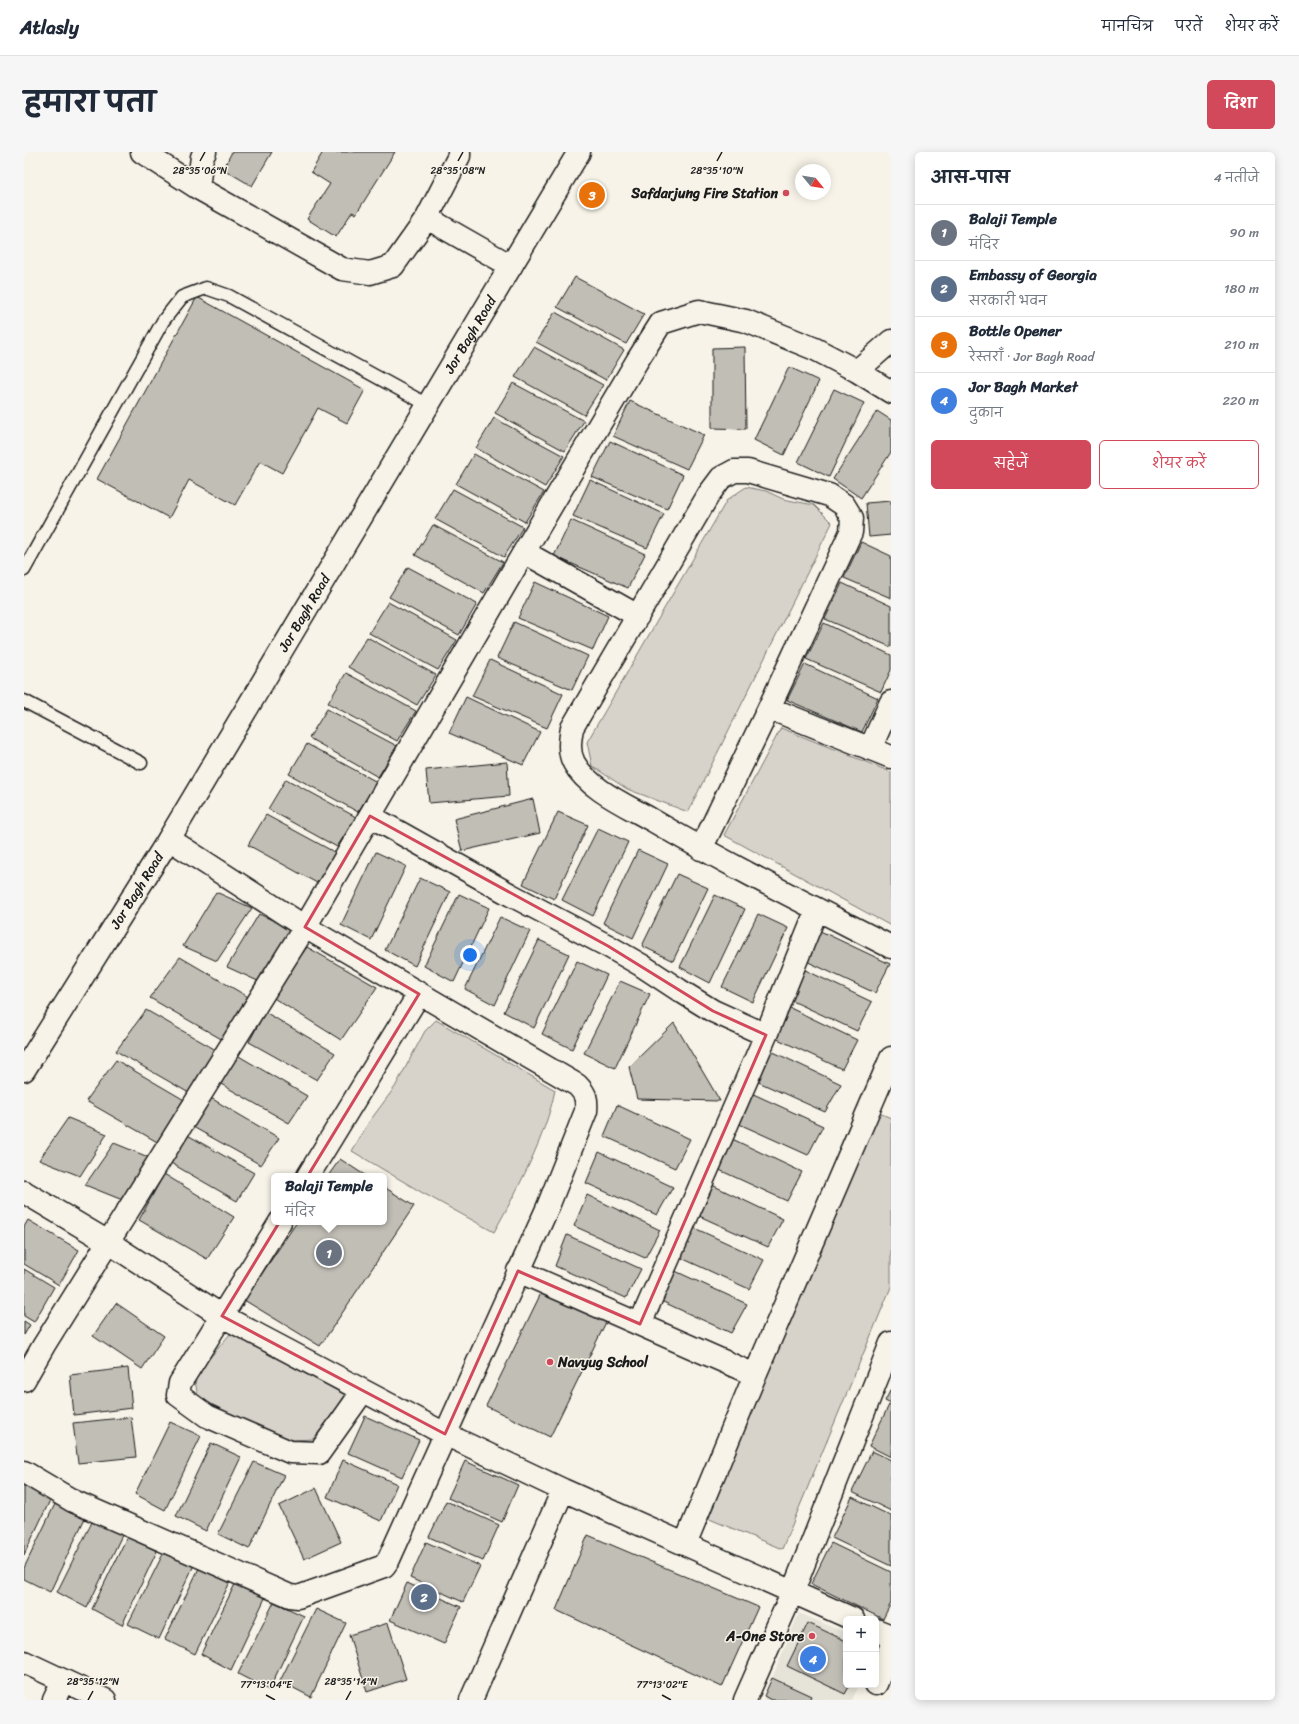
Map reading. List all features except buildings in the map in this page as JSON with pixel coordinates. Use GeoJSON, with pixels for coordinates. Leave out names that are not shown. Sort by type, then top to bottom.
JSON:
{"type":"FeatureCollection","features":[{"type":"Feature","properties":{"kind":"street"},"geometry":{"type":"LineString","coordinates":[[142,152],[198,188],[342,268],[370,273],[393,266],[427,218],[459,156],[459,152]]}},
{"type":"Feature","properties":{"kind":"street"},"geometry":{"type":"LineString","coordinates":[[198,188],[202,157],[205,152]]}},
{"type":"Feature","properties":{"kind":"street","name":"Jor Bagh Road"},"geometry":{"type":"LineString","coordinates":[[24,1070],[169,839],[579,152]]}},
{"type":"Feature","properties":{"kind":"street"},"geometry":{"type":"LineString","coordinates":[[427,218],[511,266]]}},
{"type":"Feature","properties":{"kind":"street"},"geometry":{"type":"LineString","coordinates":[[24,1380],[108,1242],[306,927],[524,552],[661,323],[699,311],[746,321],[814,349],[857,371],[891,392]]}},
{"type":"Feature","properties":{"kind":"street"},"geometry":{"type":"LineString","coordinates":[[857,371],[891,341]]}},
{"type":"Feature","properties":{"kind":"street"},"geometry":{"type":"LineString","coordinates":[[701,849],[851,532],[852,518],[844,505],[830,495],[748,471],[734,471],[721,478],[709,494],[572,728],[569,745],[574,763],[588,780],[605,793],[701,849],[891,947]]}},
{"type":"Feature","properties":{"kind":"street"},"geometry":{"type":"LineString","coordinates":[[524,552],[638,616]]}},
{"type":"Feature","properties":{"kind":"street"},"geometry":{"type":"LineString","coordinates":[[870,749],[891,702]]}},
{"type":"Feature","properties":{"kind":"street"},"geometry":{"type":"LineString","coordinates":[[769,708],[891,757]]}},
{"type":"Feature","properties":{"kind":"street"},"geometry":{"type":"LineString","coordinates":[[370,816],[511,895],[608,946],[641,965],[713,1011],[766,1035]]}},
{"type":"Feature","properties":{"kind":"street"},"geometry":{"type":"LineString","coordinates":[[24,1472],[73,1501],[290,1596],[298,1597],[384,1566],[387,1563],[546,1209],[586,1111],[587,1100],[584,1092],[577,1085],[306,927],[169,839]]}},
{"type":"Feature","properties":{"kind":"street"},"geometry":{"type":"LineString","coordinates":[[640,1324],[766,1035],[818,909]]}},
{"type":"Feature","properties":{"kind":"street"},"geometry":{"type":"LineString","coordinates":[[310,1173],[419,994]]}},
{"type":"Feature","properties":{"kind":"street"},"geometry":{"type":"LineString","coordinates":[[686,1544],[755,1375],[883,1100],[891,1058]]}},
{"type":"Feature","properties":{"kind":"street"},"geometry":{"type":"LineString","coordinates":[[24,1192],[108,1242],[222,1316],[445,1434],[563,1490],[847,1616]]}},
{"type":"Feature","properties":{"kind":"street"},"geometry":{"type":"LineString","coordinates":[[278,1225],[180,1383],[178,1395],[207,1416],[290,1452],[319,1453],[363,1391]]}},
{"type":"Feature","properties":{"kind":"street"},"geometry":{"type":"LineString","coordinates":[[518,1271],[755,1375]]}},
{"type":"Feature","properties":{"kind":"street"},"geometry":{"type":"LineString","coordinates":[[745,1700],[793,1591],[891,1343]]}},
{"type":"Feature","properties":{"kind":"street"},"geometry":{"type":"LineString","coordinates":[[471,1700],[563,1490]]}},
{"type":"Feature","properties":{"kind":"street"},"geometry":{"type":"LineString","coordinates":[[879,1631],[891,1636]]}},
{"type":"Feature","properties":{"kind":"street"},"geometry":{"type":"LineString","coordinates":[[879,1677],[891,1647]]}},
{"type":"Feature","properties":{"kind":"street"},"geometry":{"type":"LineString","coordinates":[[24,1662],[59,1690],[105,1700]]}},
{"type":"Feature","properties":{"kind":"street"},"geometry":{"type":"LineString","coordinates":[[869,1700],[874,1688]]}},
{"type":"Feature","properties":{"kind":"lane"},"geometry":{"type":"LineString","coordinates":[[24,570],[163,321],[182,297],[206,288],[229,296],[428,405]]}},
{"type":"Feature","properties":{"kind":"lane"},"geometry":{"type":"LineString","coordinates":[[24,701],[141,763]]}},
{"type":"Feature","properties":{"kind":"highlighted area"},"geometry":{"type":"Polygon","coordinates":[[[370,816],[608,946],[713,1011],[766,1035],[640,1324],[518,1271],[445,1434],[222,1316],[419,994],[305,927],[370,816]]]}},
{"type":"Feature","properties":{"kind":"shaded area"},"geometry":{"type":"Polygon","coordinates":[[[746,487],[766,491],[783,499],[814,505],[832,523],[688,812],[627,789],[592,766],[587,742],[727,500],[746,487]]]}},
{"type":"Feature","properties":{"kind":"shaded area"},"geometry":{"type":"Polygon","coordinates":[[[781,728],[891,772],[891,926],[724,835],[781,728]]]}},
{"type":"Feature","properties":{"kind":"shaded area"},"geometry":{"type":"Polygon","coordinates":[[[436,1020],[555,1090],[545,1126],[530,1163],[494,1232],[421,1192],[352,1151],[369,1122],[395,1087],[425,1031],[436,1020]]]}},
{"type":"Feature","properties":{"kind":"shaded area"},"geometry":{"type":"Polygon","coordinates":[[[877,1112],[891,1118],[891,1287],[782,1549],[707,1518],[877,1112]]]}},
{"type":"Feature","properties":{"kind":"shaded area"},"geometry":{"type":"Polygon","coordinates":[[[230,1334],[345,1395],[334,1413],[313,1439],[293,1440],[259,1429],[198,1397],[195,1381],[208,1360],[230,1334]]]}},
{"type":"Feature","properties":{"kind":"shaded area"},"geometry":{"type":"Polygon","coordinates":[[[799,1613],[843,1632],[843,1688],[858,1688],[852,1700],[763,1700],[799,1613]]]}},
{"type":"Feature","properties":{"kind":"place","name":"Safdarjung Fire Station"},"geometry":{"type":"Point","coordinates":[786,193]}},
{"type":"Feature","properties":{"kind":"place","name":"Bottle Opener"},"geometry":{"type":"Point","coordinates":[592,195]}},
{"type":"Feature","properties":{"kind":"place","name":"Balaji Temple"},"geometry":{"type":"Point","coordinates":[329,1253]}},
{"type":"Feature","properties":{"kind":"place","name":"Navyug School"},"geometry":{"type":"Point","coordinates":[550,1362]}},
{"type":"Feature","properties":{"kind":"place","name":"Embassy of Georgia"},"geometry":{"type":"Point","coordinates":[424,1597]}},
{"type":"Feature","properties":{"kind":"place","name":"A-One Store"},"geometry":{"type":"Point","coordinates":[812,1636]}},
{"type":"Feature","properties":{"kind":"place","name":"Jor Bagh Market"},"geometry":{"type":"Point","coordinates":[813,1659]}}]}
